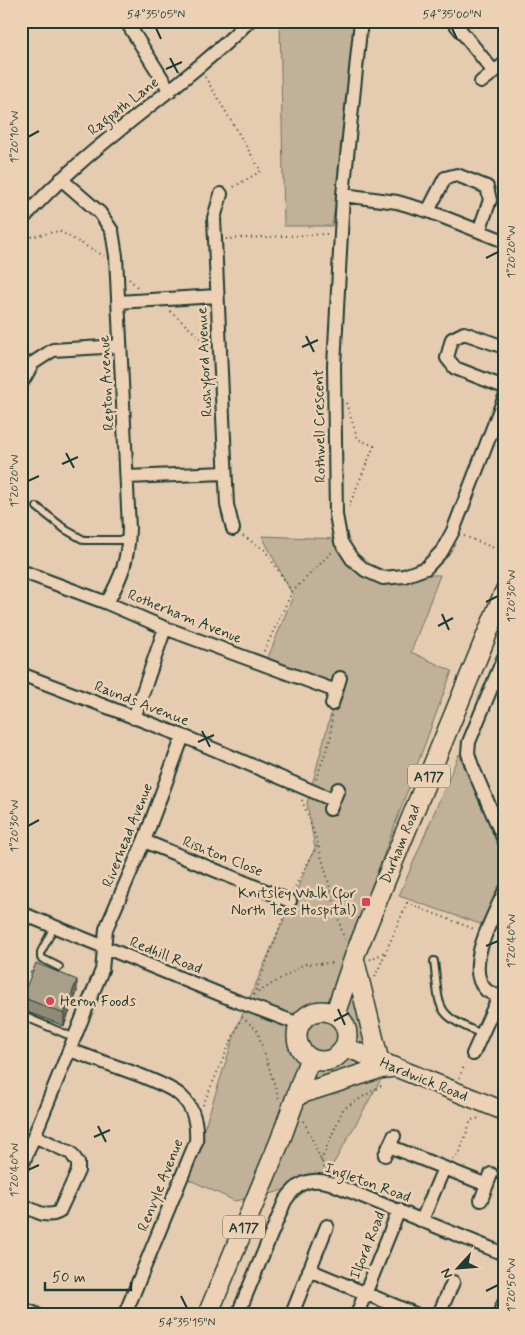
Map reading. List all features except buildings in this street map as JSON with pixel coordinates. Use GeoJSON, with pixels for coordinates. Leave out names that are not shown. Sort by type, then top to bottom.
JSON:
{"type":"FeatureCollection","features":[{"type":"Feature","properties":{"kind":"main road","name":"Durham Road"},"geometry":{"type":"LineString","coordinates":[[335,1014],[349,956],[504,593]]}},
{"type":"Feature","properties":{"kind":"main road"},"geometry":{"type":"LineString","coordinates":[[297,1095],[393,1066],[349,956]]}},
{"type":"Feature","properties":{"kind":"main road"},"geometry":{"type":"LineString","coordinates":[[317,1011],[335,1014],[344,1024],[347,1031],[345,1048],[333,1058],[324,1061],[310,1058],[299,1046],[296,1036],[299,1024],[304,1017],[317,1011]]}},
{"type":"Feature","properties":{"kind":"main road","name":"A177"},"geometry":{"type":"LineString","coordinates":[[208,1314],[297,1095],[310,1058]]}},
{"type":"Feature","properties":{"kind":"street"},"geometry":{"type":"LineString","coordinates":[[126,21],[170,91]]}},
{"type":"Feature","properties":{"kind":"street","name":"Ragpath Lane"},"geometry":{"type":"LineString","coordinates":[[21,221],[61,179],[99,145],[199,68],[249,21]]}},
{"type":"Feature","properties":{"kind":"street","name":"Rothwell Crescent"},"geometry":{"type":"LineString","coordinates":[[361,21],[343,195],[334,366],[336,515],[342,542],[352,559],[366,570],[383,578],[404,576],[426,568],[442,551],[453,531],[504,399]]}},
{"type":"Feature","properties":{"kind":"street"},"geometry":{"type":"LineString","coordinates":[[453,21],[499,68],[481,82]]}},
{"type":"Feature","properties":{"kind":"street"},"geometry":{"type":"LineString","coordinates":[[428,211],[445,178],[457,174],[487,187],[490,200],[479,231]]}},
{"type":"Feature","properties":{"kind":"street","name":"Repton Avenue"},"geometry":{"type":"LineString","coordinates":[[61,179],[100,213],[112,231],[116,256],[129,540],[123,574],[107,603]]}},
{"type":"Feature","properties":{"kind":"street","name":"Rushyford Avenue"},"geometry":{"type":"LineString","coordinates":[[221,194],[214,218],[225,473],[227,505],[233,529]]}},
{"type":"Feature","properties":{"kind":"street"},"geometry":{"type":"LineString","coordinates":[[343,195],[397,202],[428,211],[504,242]]}},
{"type":"Feature","properties":{"kind":"street"},"geometry":{"type":"LineString","coordinates":[[118,302],[217,296]]}},
{"type":"Feature","properties":{"kind":"street"},"geometry":{"type":"LineString","coordinates":[[504,347],[464,333],[452,339],[448,358],[455,368],[504,387]]}},
{"type":"Feature","properties":{"kind":"street"},"geometry":{"type":"LineString","coordinates":[[21,384],[33,363],[53,350],[120,346]]}},
{"type":"Feature","properties":{"kind":"street"},"geometry":{"type":"LineString","coordinates":[[127,477],[225,473]]}},
{"type":"Feature","properties":{"kind":"street","name":"Rotherham Avenue"},"geometry":{"type":"LineString","coordinates":[[21,571],[107,603],[165,628],[336,691]]}},
{"type":"Feature","properties":{"kind":"street"},"geometry":{"type":"LineString","coordinates":[[134,718],[165,628]]}},
{"type":"Feature","properties":{"kind":"street"},"geometry":{"type":"LineString","coordinates":[[504,657],[469,742],[468,753],[504,840]]}},
{"type":"Feature","properties":{"kind":"street","name":"Raunds Avenue"},"geometry":{"type":"LineString","coordinates":[[21,674],[183,736],[297,786],[334,800]]}},
{"type":"Feature","properties":{"kind":"street"},"geometry":{"type":"LineString","coordinates":[[332,704],[340,678]]}},
{"type":"Feature","properties":{"kind":"street","name":"Riverhead Avenue"},"geometry":{"type":"LineString","coordinates":[[21,1168],[102,970],[106,929],[144,841],[183,736]]}},
{"type":"Feature","properties":{"kind":"street","name":"Rishton Close"},"geometry":{"type":"LineString","coordinates":[[144,841],[290,900]]}},
{"type":"Feature","properties":{"kind":"street"},"geometry":{"type":"LineString","coordinates":[[473,1054],[501,998],[486,990],[478,975],[477,956],[504,892]]}},
{"type":"Feature","properties":{"kind":"street","name":"Redhill Road"},"geometry":{"type":"LineString","coordinates":[[21,914],[251,1000],[299,1024]]}},
{"type":"Feature","properties":{"kind":"street","name":"Hardwick Road"},"geometry":{"type":"LineString","coordinates":[[345,1048],[503,1111]]}},
{"type":"Feature","properties":{"kind":"street"},"geometry":{"type":"LineString","coordinates":[[70,1050],[165,1087],[181,1096],[195,1118]]}},
{"type":"Feature","properties":{"kind":"street","name":"Renvyle Avenue"},"geometry":{"type":"LineString","coordinates":[[125,1314],[196,1142],[197,1126],[195,1118]]}},
{"type":"Feature","properties":{"kind":"street"},"geometry":{"type":"LineString","coordinates":[[21,1204],[45,1215],[52,1216],[59,1212],[78,1171],[78,1163],[71,1153],[34,1136]]}},
{"type":"Feature","properties":{"kind":"street"},"geometry":{"type":"LineString","coordinates":[[389,1146],[444,1168],[489,1179],[481,1200]]}},
{"type":"Feature","properties":{"kind":"street"},"geometry":{"type":"LineString","coordinates":[[422,1220],[444,1168]]}},
{"type":"Feature","properties":{"kind":"street","name":"Ingleton Road"},"geometry":{"type":"LineString","coordinates":[[238,1314],[285,1201],[293,1188],[304,1182],[318,1179],[399,1210],[504,1254]]}},
{"type":"Feature","properties":{"kind":"street","name":"Ilford Road"},"geometry":{"type":"LineString","coordinates":[[357,1314],[399,1210]]}},
{"type":"Feature","properties":{"kind":"street"},"geometry":{"type":"LineString","coordinates":[[292,1314],[328,1226]]}},
{"type":"Feature","properties":{"kind":"street","name":"Ilford Road"},"geometry":{"type":"LineString","coordinates":[[309,1270],[415,1314]]}},
{"type":"Feature","properties":{"kind":"street"},"geometry":{"type":"LineString","coordinates":[[439,1314],[453,1282]]}},
{"type":"Feature","properties":{"kind":"street"},"geometry":{"type":"LineString","coordinates":[[499,1314],[504,1303]]}},
{"type":"Feature","properties":{"kind":"street"},"geometry":{"type":"LineString","coordinates":[[21,1308],[36,1314]]}},
{"type":"Feature","properties":{"kind":"lane"},"geometry":{"type":"LineString","coordinates":[[37,507],[66,530],[84,540],[129,540]]}},
{"type":"Feature","properties":{"kind":"lane"},"geometry":{"type":"LineString","coordinates":[[54,927],[40,952],[41,958],[59,967]]}},
{"type":"Feature","properties":{"kind":"lane"},"geometry":{"type":"LineString","coordinates":[[434,961],[440,1008],[455,1023],[482,1034]]}},
{"type":"Feature","properties":{"kind":"lane"},"geometry":{"type":"LineString","coordinates":[[21,1015],[75,1038]]}},
{"type":"Feature","properties":{"kind":"path"},"geometry":{"type":"LineString","coordinates":[[199,68],[261,171],[221,194]]}},
{"type":"Feature","properties":{"kind":"path"},"geometry":{"type":"LineString","coordinates":[[215,240],[341,233]]}},
{"type":"Feature","properties":{"kind":"path"},"geometry":{"type":"LineString","coordinates":[[335,403],[348,403],[358,439],[374,446],[339,529]]}},
{"type":"Feature","properties":{"kind":"path"},"geometry":{"type":"LineString","coordinates":[[233,529],[265,550],[292,592]]}},
{"type":"Feature","properties":{"kind":"path"},"geometry":{"type":"LineString","coordinates":[[453,531],[504,552]]}},
{"type":"Feature","properties":{"kind":"path"},"geometry":{"type":"LineString","coordinates":[[258,662],[292,592],[342,542]]}},
{"type":"Feature","properties":{"kind":"path"},"geometry":{"type":"LineString","coordinates":[[312,792],[331,736],[332,704]]}},
{"type":"Feature","properties":{"kind":"path"},"geometry":{"type":"LineString","coordinates":[[251,1000],[304,964],[335,963],[349,956],[318,844],[297,786]]}},
{"type":"Feature","properties":{"kind":"path"},"geometry":{"type":"LineString","coordinates":[[195,1118],[198,1116],[251,1000],[290,900],[318,844]]}},
{"type":"Feature","properties":{"kind":"path"},"geometry":{"type":"LineString","coordinates":[[366,1000],[407,903],[487,934]]}},
{"type":"Feature","properties":{"kind":"path"},"geometry":{"type":"LineString","coordinates":[[21,968],[38,975]]}},
{"type":"Feature","properties":{"kind":"path"},"geometry":{"type":"LineString","coordinates":[[454,1091],[470,1053],[473,1054]]}},
{"type":"Feature","properties":{"kind":"path"},"geometry":{"type":"LineString","coordinates":[[321,1161],[342,1109],[393,1066]]}},
{"type":"Feature","properties":{"kind":"path"},"geometry":{"type":"LineString","coordinates":[[444,1168],[459,1154],[471,1120],[503,1111]]}},
{"type":"Feature","properties":{"kind":"shaded area"},"geometry":{"type":"Polygon","coordinates":[[[280,21],[363,21],[332,226],[284,226],[280,21]]]}},
{"type":"Feature","properties":{"kind":"shaded area"},"geometry":{"type":"Polygon","coordinates":[[[262,536],[340,539],[366,574],[440,575],[411,652],[452,671],[355,932],[389,1065],[327,1175],[274,1193],[235,1201],[188,1179],[237,1027],[315,848],[307,803],[339,684],[267,660],[293,596],[262,536]]]}},
{"type":"Feature","properties":{"kind":"shaded area"},"geometry":{"type":"Polygon","coordinates":[[[459,754],[504,850],[504,874],[486,926],[399,896],[459,754]]]}},
{"type":"Feature","properties":{"kind":"place","name":"Knitsley Walk (for North Tees Hospital)"},"geometry":{"type":"Point","coordinates":[366,902]}},
{"type":"Feature","properties":{"kind":"place","name":"Heron Foods"},"geometry":{"type":"Point","coordinates":[50,1001]}}]}
